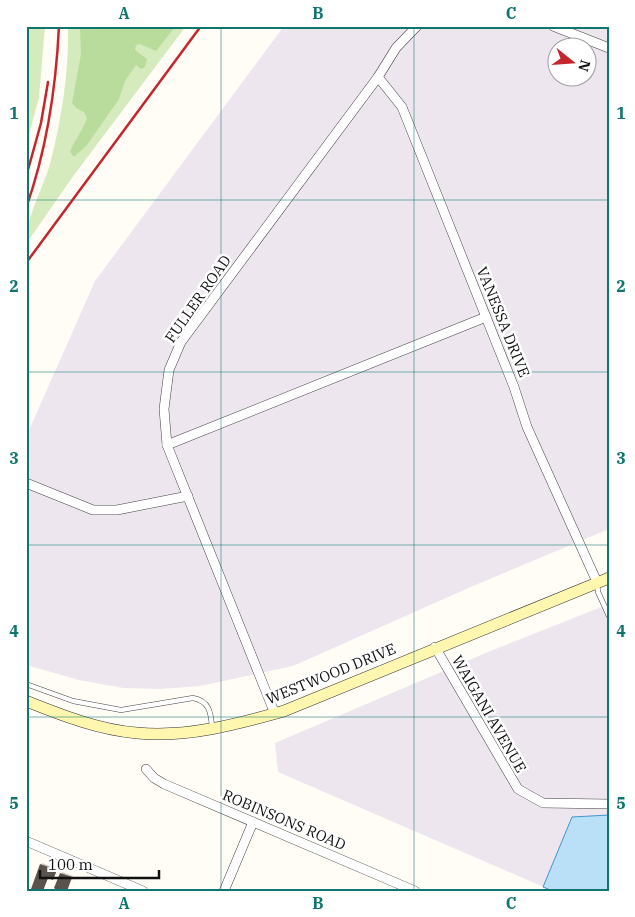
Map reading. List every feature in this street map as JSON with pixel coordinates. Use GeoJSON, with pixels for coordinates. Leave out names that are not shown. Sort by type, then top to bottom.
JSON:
{"type":"FeatureCollection","features":[{"type":"Feature","properties":{"kind":"main road","name":"WESTWOOD DRIVE"},"geometry":{"type":"LineString","coordinates":[[26,701],[48,710],[136,733],[155,734],[212,728],[275,714],[435,647],[609,578]]}},
{"type":"Feature","properties":{"kind":"main road"},"geometry":{"type":"LineString","coordinates":[[26,705],[48,710]]}},
{"type":"Feature","properties":{"kind":"street","name":"FULLER ROAD"},"geometry":{"type":"LineString","coordinates":[[275,714],[167,445],[164,409],[169,370],[181,342],[378,77],[396,48],[417,26]]}},
{"type":"Feature","properties":{"kind":"street"},"geometry":{"type":"LineString","coordinates":[[553,26],[609,48]]}},
{"type":"Feature","properties":{"kind":"street","name":"VANESSA DRIVE"},"geometry":{"type":"LineString","coordinates":[[378,77],[402,107],[514,387],[527,427],[597,582]]}},
{"type":"Feature","properties":{"kind":"street"},"geometry":{"type":"LineString","coordinates":[[167,445],[486,317]]}},
{"type":"Feature","properties":{"kind":"street"},"geometry":{"type":"LineString","coordinates":[[26,483],[93,510],[118,510],[188,496]]}},
{"type":"Feature","properties":{"kind":"street","name":"WAIGANI AVENUE"},"geometry":{"type":"LineString","coordinates":[[435,647],[518,789],[543,803],[609,804]]}},
{"type":"Feature","properties":{"kind":"street","name":"ROBINSONS ROAD"},"geometry":{"type":"LineString","coordinates":[[146,769],[154,778],[164,784],[415,891]]}},
{"type":"Feature","properties":{"kind":"street"},"geometry":{"type":"LineString","coordinates":[[224,891],[254,822]]}},
{"type":"Feature","properties":{"kind":"street"},"geometry":{"type":"LineString","coordinates":[[26,841],[143,891]]}},
{"type":"Feature","properties":{"kind":"lane"},"geometry":{"type":"LineString","coordinates":[[597,582],[598,592],[609,616]]}},
{"type":"Feature","properties":{"kind":"lane"},"geometry":{"type":"LineString","coordinates":[[26,684],[73,701],[121,710],[193,698],[206,702],[211,712],[212,728]]}},
{"type":"Feature","properties":{"kind":"shaded area"},"geometry":{"type":"Polygon","coordinates":[[[284,26],[609,26],[609,529],[473,586],[293,666],[200,686],[160,689],[123,688],[79,680],[26,665],[26,437],[95,281],[284,26]]]}},
{"type":"Feature","properties":{"kind":"shaded area"},"geometry":{"type":"Polygon","coordinates":[[[609,604],[609,891],[553,891],[278,772],[275,743],[488,652],[609,604]]]}},
{"type":"Feature","properties":{"kind":"green space"},"geometry":{"type":"Polygon","coordinates":[[[26,26],[45,26],[39,97],[26,147],[26,26]]]}},
{"type":"Feature","properties":{"kind":"green space"},"geometry":{"type":"Polygon","coordinates":[[[68,26],[186,26],[74,175],[26,244],[32,212],[48,170],[58,127],[66,76],[68,26]]]}},
{"type":"Feature","properties":{"kind":"green space"},"geometry":{"type":"Polygon","coordinates":[[[80,26],[175,27],[156,51],[140,44],[136,45],[135,50],[147,59],[145,67],[141,69],[136,65],[125,81],[119,99],[87,145],[74,157],[70,152],[87,118],[84,112],[76,108],[72,103],[81,54],[80,26]]]}},
{"type":"Feature","properties":{"kind":"water"},"geometry":{"type":"Polygon","coordinates":[[[609,815],[609,891],[553,891],[543,887],[572,817],[609,815]]]}},
{"type":"Feature","properties":{"kind":"building"},"geometry":{"type":"Polygon","coordinates":[[[40,864],[57,870],[53,880],[48,878],[43,891],[34,891],[31,889],[40,864]]]}},
{"type":"Feature","properties":{"kind":"building"},"geometry":{"type":"Polygon","coordinates":[[[60,873],[72,877],[67,891],[58,891],[54,888],[60,873]]]}},
{"type":"Feature","properties":{"kind":"railway"},"geometry":{"type":"LineString","coordinates":[[26,208],[45,141],[56,73],[59,26]]}},
{"type":"Feature","properties":{"kind":"railway"},"geometry":{"type":"LineString","coordinates":[[26,263],[201,26]]}},
{"type":"Feature","properties":{"kind":"railway"},"geometry":{"type":"LineString","coordinates":[[26,177],[41,123],[48,82]]}}]}
